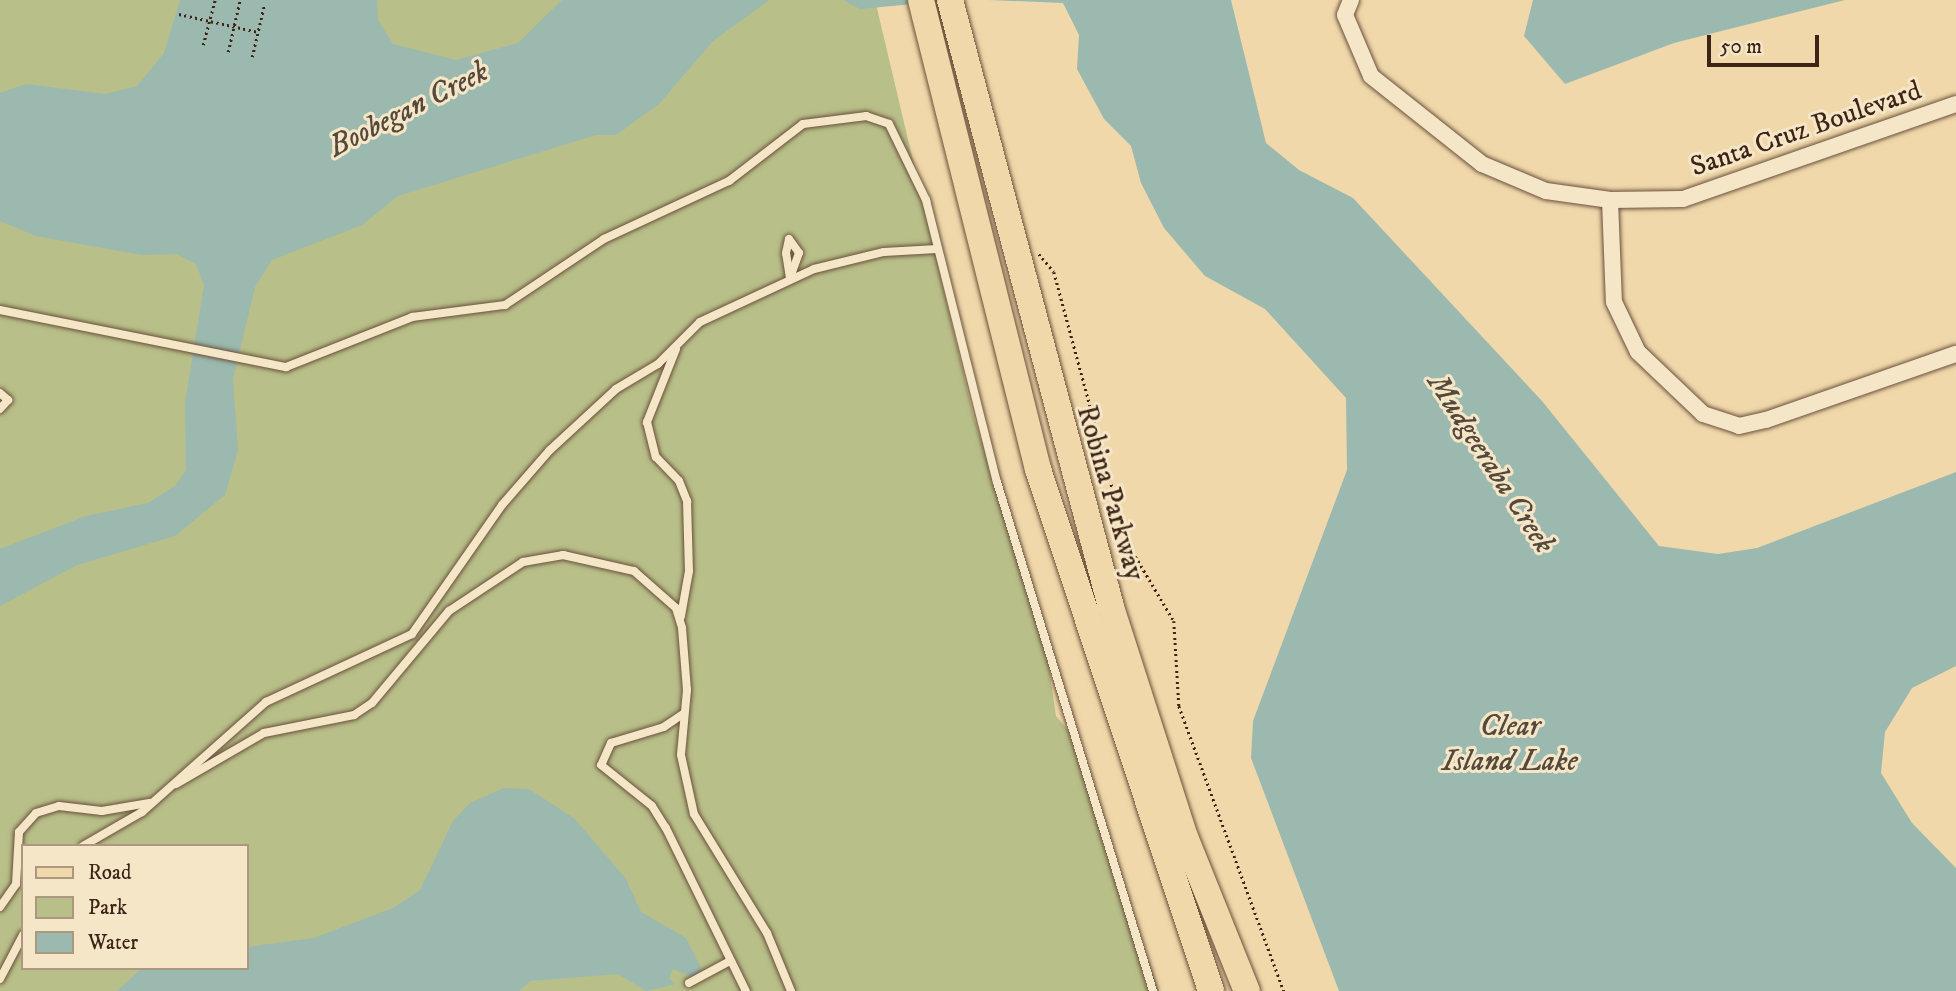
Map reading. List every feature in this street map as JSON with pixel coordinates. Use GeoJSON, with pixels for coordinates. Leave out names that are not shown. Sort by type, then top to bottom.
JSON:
{"type":"FeatureCollection","features":[{"type":"Feature","properties":{"kind":"main road"},"geometry":{"type":"LineString","coordinates":[[923,9],[1038,469],[1210,991]]}},
{"type":"Feature","properties":{"kind":"main road","name":"Robina Parkway"},"geometry":{"type":"LineString","coordinates":[[952,9],[1107,595],[1185,837],[1247,991]]}},
{"type":"Feature","properties":{"kind":"street","name":"Santa Cruz Boulevard"},"geometry":{"type":"LineString","coordinates":[[1351,0],[1345,15],[1371,76],[1482,164],[1546,191],[1610,200],[1683,199],[1732,187],[1956,104]]}},
{"type":"Feature","properties":{"kind":"street"},"geometry":{"type":"LineString","coordinates":[[1610,200],[1614,302],[1638,352],[1703,414],[1739,426],[1766,420],[1956,354]]}},
{"type":"Feature","properties":{"kind":"lane"},"geometry":{"type":"LineString","coordinates":[[0,310],[253,364],[286,367],[412,317],[505,306],[604,239],[729,181],[815,120],[866,116],[888,124],[926,200],[997,482],[1153,991]]}},
{"type":"Feature","properties":{"kind":"lane"},"geometry":{"type":"LineString","coordinates":[[168,790],[206,748],[266,702],[412,634],[502,505],[550,450],[616,389],[658,364],[700,322],[790,278],[884,252],[937,249]]}},
{"type":"Feature","properties":{"kind":"lane"},"geometry":{"type":"LineString","coordinates":[[678,346],[647,422],[647,440],[687,501],[682,629],[684,711],[681,742]]}},
{"type":"Feature","properties":{"kind":"lane"},"geometry":{"type":"LineString","coordinates":[[658,364],[666,362],[670,369]]}},
{"type":"Feature","properties":{"kind":"lane"},"geometry":{"type":"LineString","coordinates":[[0,393],[8,400],[0,409]]}},
{"type":"Feature","properties":{"kind":"lane"},"geometry":{"type":"LineString","coordinates":[[86,844],[168,790],[264,733],[354,715],[372,704],[449,611],[523,562],[595,559],[634,570],[674,602],[684,594]]}},
{"type":"Feature","properties":{"kind":"lane"},"geometry":{"type":"LineString","coordinates":[[666,598],[682,629]]}},
{"type":"Feature","properties":{"kind":"lane"},"geometry":{"type":"LineString","coordinates":[[684,711],[669,725],[611,743],[601,765],[652,806],[666,828],[746,991]]}},
{"type":"Feature","properties":{"kind":"lane"},"geometry":{"type":"LineString","coordinates":[[669,725],[679,727],[695,814],[767,933],[791,991]]}},
{"type":"Feature","properties":{"kind":"lane"},"geometry":{"type":"LineString","coordinates":[[0,907],[16,884],[19,832],[36,813],[59,806],[102,811],[152,803]]}},
{"type":"Feature","properties":{"kind":"lane"},"geometry":{"type":"LineString","coordinates":[[0,979],[21,939]]}},
{"type":"Feature","properties":{"kind":"lane"},"geometry":{"type":"LineString","coordinates":[[690,983],[730,961]]}},
{"type":"Feature","properties":{"kind":"path"},"geometry":{"type":"LineString","coordinates":[[204,45],[215,0]]}},
{"type":"Feature","properties":{"kind":"path"},"geometry":{"type":"LineString","coordinates":[[228,52],[240,0]]}},
{"type":"Feature","properties":{"kind":"path"},"geometry":{"type":"LineString","coordinates":[[252,57],[264,6]]}},
{"type":"Feature","properties":{"kind":"path"},"geometry":{"type":"LineString","coordinates":[[179,14],[258,32]]}},
{"type":"Feature","properties":{"kind":"path"},"geometry":{"type":"LineString","coordinates":[[1032,246],[1054,272],[1127,542],[1174,621],[1179,706],[1284,991]]}},
{"type":"Feature","properties":{"kind":"green space"},"geometry":{"type":"Polygon","coordinates":[[[0,0],[875,0],[973,414],[1046,647],[1056,716],[1069,731],[1159,991],[0,991],[0,0]]]}},
{"type":"Feature","properties":{"kind":"water","name":"Boobegan Creek"},"geometry":{"type":"Polygon","coordinates":[[[180,0],[377,0],[378,20],[393,44],[456,60],[518,43],[562,0],[769,0],[713,41],[659,104],[616,135],[596,135],[398,196],[362,225],[272,260],[255,287],[233,379],[238,450],[225,495],[175,536],[77,565],[0,606],[0,549],[86,516],[148,503],[176,485],[186,470],[185,403],[204,285],[196,264],[177,254],[142,255],[36,236],[0,221],[0,93],[26,84],[105,94],[137,86],[164,53],[180,0]]]}},
{"type":"Feature","properties":{"kind":"water"},"geometry":{"type":"Polygon","coordinates":[[[843,0],[956,0],[860,9],[843,0]]]}},
{"type":"Feature","properties":{"kind":"water","name":"Clear Island Lake"},"geometry":{"type":"Polygon","coordinates":[[[988,0],[1231,0],[1266,143],[1299,170],[1353,198],[1542,401],[1659,546],[1718,554],[1757,548],[1956,472],[1956,666],[1912,688],[1885,732],[1881,773],[1912,823],[1956,868],[1956,991],[1339,991],[1251,758],[1253,721],[1347,470],[1346,398],[1265,309],[1205,276],[1164,228],[1141,183],[1131,146],[1104,119],[1077,69],[1079,35],[1063,3],[988,0]]]}},
{"type":"Feature","properties":{"kind":"water"},"geometry":{"type":"Polygon","coordinates":[[[1533,0],[1845,0],[1674,43],[1565,84],[1524,36],[1533,0]]]}},
{"type":"Feature","properties":{"kind":"water"},"geometry":{"type":"Polygon","coordinates":[[[504,788],[529,789],[575,819],[626,879],[641,912],[686,938],[702,970],[694,978],[673,969],[669,978],[675,984],[646,991],[618,974],[530,981],[519,991],[117,991],[140,970],[248,970],[248,947],[314,938],[393,908],[420,890],[453,821],[470,803],[504,788]]]}},
{"type":"Feature","properties":{"kind":"water label","name":"Mudgeeraba Creek"},"geometry":{"type":"Point","coordinates":[1490,464]}}]}
